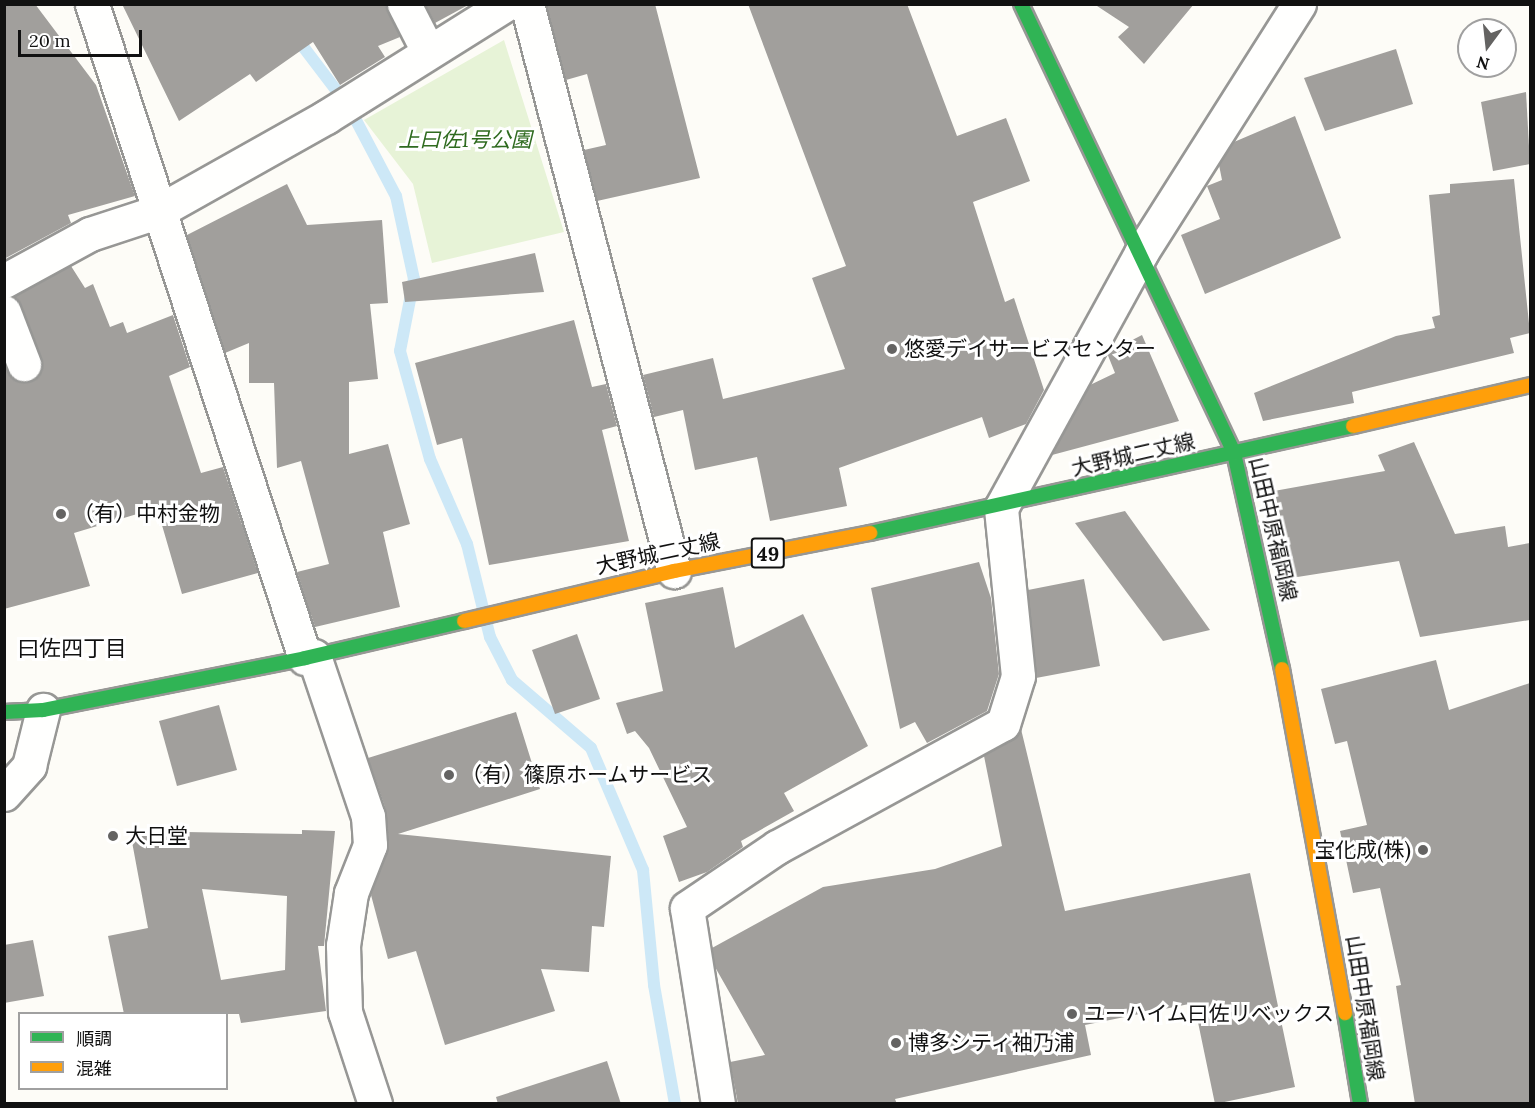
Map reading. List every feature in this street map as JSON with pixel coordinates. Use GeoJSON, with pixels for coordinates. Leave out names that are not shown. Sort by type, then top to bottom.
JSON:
{"type":"FeatureCollection","features":[{"type":"Feature","properties":{"kind":"main road","name":"山田中原福岡線"},"geometry":{"type":"LineString","coordinates":[[1021,4],[1234,453],[1251,515],[1316,837],[1354,1103]]}},
{"type":"Feature","properties":{"kind":"main road","name":"大野城二丈線"},"geometry":{"type":"LineString","coordinates":[[4,712],[43,710],[310,657],[674,571],[1001,508],[1530,385]]}},
{"type":"Feature","properties":{"kind":"street"},"geometry":{"type":"LineString","coordinates":[[92,4],[157,212],[310,657],[369,816],[370,845],[351,893],[343,945],[344,1001],[375,1104]]}},
{"type":"Feature","properties":{"kind":"street"},"geometry":{"type":"LineString","coordinates":[[404,4],[428,51]]}},
{"type":"Feature","properties":{"kind":"street"},"geometry":{"type":"LineString","coordinates":[[4,281],[90,234],[157,212],[326,117],[506,4]]}},
{"type":"Feature","properties":{"kind":"street"},"geometry":{"type":"LineString","coordinates":[[527,4],[674,571]]}},
{"type":"Feature","properties":{"kind":"street"},"geometry":{"type":"LineString","coordinates":[[718,1104],[687,908],[777,847],[1003,724],[1018,676],[1001,508],[1141,253],[1299,4]]}},
{"type":"Feature","properties":{"kind":"street"},"geometry":{"type":"LineString","coordinates":[[4,312],[24,364]]}},
{"type":"Feature","properties":{"kind":"street"},"geometry":{"type":"LineString","coordinates":[[4,794],[29,766],[43,710]]}},
{"type":"Feature","properties":{"kind":"green space","name":"上曰佐1号公園"},"geometry":{"type":"Polygon","coordinates":[[[504,40],[564,232],[432,263],[413,184],[364,120],[504,40]]]}},
{"type":"Feature","properties":{"kind":"building"},"geometry":{"type":"Polygon","coordinates":[[[4,4],[35,4],[96,85],[135,196],[68,215],[71,223],[4,259],[4,4]]]}},
{"type":"Feature","properties":{"kind":"building"},"geometry":{"type":"Polygon","coordinates":[[[122,4],[386,4],[400,37],[378,46],[385,57],[340,85],[313,42],[256,82],[250,74],[179,121],[122,4]]]}},
{"type":"Feature","properties":{"kind":"building"},"geometry":{"type":"Polygon","coordinates":[[[425,4],[470,4],[435,23],[425,4]]]}},
{"type":"Feature","properties":{"kind":"building"},"geometry":{"type":"Polygon","coordinates":[[[546,4],[655,4],[700,178],[597,201],[584,150],[606,145],[587,74],[566,80],[546,4]]]}},
{"type":"Feature","properties":{"kind":"building"},"geometry":{"type":"Polygon","coordinates":[[[748,4],[907,4],[957,136],[1006,118],[1030,181],[973,202],[1005,302],[1014,298],[1044,390],[1026,424],[989,438],[982,417],[839,468],[847,506],[770,521],[757,457],[695,470],[683,410],[654,417],[643,375],[713,358],[723,399],[845,369],[812,278],[846,266],[748,4]]]}},
{"type":"Feature","properties":{"kind":"building"},"geometry":{"type":"Polygon","coordinates":[[[1094,4],[1194,4],[1144,64],[1118,37],[1129,27],[1094,4]]]}},
{"type":"Feature","properties":{"kind":"building"},"geometry":{"type":"Polygon","coordinates":[[[1396,49],[1413,104],[1325,131],[1304,78],[1396,49]]]}},
{"type":"Feature","properties":{"kind":"building"},"geometry":{"type":"Polygon","coordinates":[[[1526,92],[1530,164],[1493,171],[1481,102],[1526,92]]]}},
{"type":"Feature","properties":{"kind":"building"},"geometry":{"type":"Polygon","coordinates":[[[1295,116],[1341,238],[1205,294],[1181,235],[1220,219],[1207,186],[1222,180],[1219,165],[1234,142],[1295,116]]]}},
{"type":"Feature","properties":{"kind":"building"},"geometry":{"type":"Polygon","coordinates":[[[1514,179],[1530,333],[1510,338],[1514,353],[1352,392],[1354,403],[1263,421],[1254,393],[1396,336],[1435,328],[1432,317],[1440,315],[1429,195],[1450,193],[1450,184],[1514,179]]]}},
{"type":"Feature","properties":{"kind":"building"},"geometry":{"type":"Polygon","coordinates":[[[287,184],[307,225],[382,220],[388,303],[370,304],[378,379],[349,382],[349,454],[388,444],[410,524],[383,532],[400,607],[315,627],[297,572],[329,564],[301,461],[277,468],[274,383],[249,383],[249,343],[225,353],[187,235],[287,184]]]}},
{"type":"Feature","properties":{"kind":"building"},"geometry":{"type":"Polygon","coordinates":[[[535,253],[544,292],[405,302],[402,282],[535,253]]]}},
{"type":"Feature","properties":{"kind":"building"},"geometry":{"type":"Polygon","coordinates":[[[71,266],[85,288],[93,284],[110,327],[123,322],[127,333],[173,315],[190,367],[169,376],[201,473],[223,467],[258,573],[182,594],[157,508],[74,533],[90,586],[4,609],[4,366],[22,383],[38,376],[43,366],[14,297],[71,266]]]}},
{"type":"Feature","properties":{"kind":"building"},"geometry":{"type":"Polygon","coordinates":[[[574,320],[592,387],[606,384],[617,426],[602,430],[629,541],[489,565],[462,438],[437,445],[415,363],[574,320]]]}},
{"type":"Feature","properties":{"kind":"building"},"geometry":{"type":"Polygon","coordinates":[[[1142,335],[1179,421],[1052,455],[1090,385],[1115,373],[1107,353],[1142,335]]]}},
{"type":"Feature","properties":{"kind":"building"},"geometry":{"type":"Polygon","coordinates":[[[1414,442],[1455,534],[1505,526],[1508,547],[1530,543],[1530,620],[1420,637],[1399,561],[1291,578],[1274,491],[1385,471],[1378,455],[1414,442]]]}},
{"type":"Feature","properties":{"kind":"building"},"geometry":{"type":"Polygon","coordinates":[[[1125,511],[1210,630],[1163,641],[1075,523],[1125,511]]]}},
{"type":"Feature","properties":{"kind":"building"},"geometry":{"type":"Polygon","coordinates":[[[979,562],[991,598],[999,674],[987,711],[927,743],[915,722],[900,729],[871,588],[979,562]]]}},
{"type":"Feature","properties":{"kind":"building"},"geometry":{"type":"Polygon","coordinates":[[[1084,579],[1100,666],[1036,678],[1028,590],[1084,579]]]}},
{"type":"Feature","properties":{"kind":"building"},"geometry":{"type":"Polygon","coordinates":[[[723,587],[735,648],[803,614],[868,746],[784,793],[794,811],[741,841],[743,847],[707,872],[679,882],[663,836],[687,827],[649,748],[635,731],[627,734],[616,703],[663,691],[645,603],[723,587]]]}},
{"type":"Feature","properties":{"kind":"building"},"geometry":{"type":"Polygon","coordinates":[[[577,634],[600,699],[555,714],[532,650],[577,634]]]}},
{"type":"Feature","properties":{"kind":"building"},"geometry":{"type":"Polygon","coordinates":[[[1436,660],[1449,710],[1530,683],[1530,1104],[1415,1104],[1396,986],[1401,985],[1380,888],[1353,893],[1340,831],[1367,825],[1347,741],[1335,744],[1321,689],[1436,660]]]}},
{"type":"Feature","properties":{"kind":"building"},"geometry":{"type":"Polygon","coordinates":[[[219,705],[237,770],[177,786],[159,721],[219,705]]]}},
{"type":"Feature","properties":{"kind":"building"},"geometry":{"type":"Polygon","coordinates":[[[516,712],[540,789],[398,834],[611,856],[604,927],[592,926],[589,972],[541,969],[555,1011],[445,1045],[416,951],[388,959],[371,895],[389,844],[386,810],[368,758],[516,712]]]}},
{"type":"Feature","properties":{"kind":"building"},"geometry":{"type":"Polygon","coordinates":[[[1021,729],[1065,911],[1250,873],[1295,1087],[1215,1104],[1194,1003],[1085,1025],[1091,1055],[895,1099],[897,1104],[738,1104],[730,1062],[765,1055],[715,967],[712,948],[823,887],[935,869],[1002,846],[984,756],[1021,729]]]}},
{"type":"Feature","properties":{"kind":"building"},"geometry":{"type":"Polygon","coordinates":[[[302,830],[335,831],[324,946],[318,946],[326,1011],[241,1023],[239,1014],[228,1014],[228,1012],[124,1012],[108,936],[148,928],[130,831],[302,834],[302,830]],[[202,889],[221,980],[285,970],[287,896],[202,889]]]}},
{"type":"Feature","properties":{"kind":"building"},"geometry":{"type":"Polygon","coordinates":[[[33,940],[44,996],[4,1003],[4,945],[33,940]]]}},
{"type":"Feature","properties":{"kind":"building"},"geometry":{"type":"Polygon","coordinates":[[[607,1061],[621,1104],[498,1104],[496,1097],[607,1061]]]}},
{"type":"Feature","properties":{"kind":"waterway"},"geometry":{"type":"LineString","coordinates":[[295,36],[349,107],[396,196],[414,279],[400,351],[430,459],[467,544],[490,637],[512,680],[591,748],[643,870],[654,985],[675,1104]]}},
{"type":"Feature","properties":{"kind":"traffic: fast"},"geometry":{"type":"LineString","coordinates":[[1021,4],[1234,453],[1282,669]]}},
{"type":"Feature","properties":{"kind":"traffic: fast"},"geometry":{"type":"LineString","coordinates":[[870,533],[1353,426]]}},
{"type":"Feature","properties":{"kind":"traffic: fast"},"geometry":{"type":"LineString","coordinates":[[4,712],[43,710],[305,658],[464,621]]}},
{"type":"Feature","properties":{"kind":"traffic: fast"},"geometry":{"type":"LineString","coordinates":[[1345,1013],[1360,1104]]}},
{"type":"Feature","properties":{"kind":"traffic: slow"},"geometry":{"type":"LineString","coordinates":[[1353,426],[1530,385]]}},
{"type":"Feature","properties":{"kind":"traffic: slow"},"geometry":{"type":"LineString","coordinates":[[464,621],[674,571],[870,533]]}},
{"type":"Feature","properties":{"kind":"traffic: slow"},"geometry":{"type":"LineString","coordinates":[[1282,669],[1345,1013]]}},
{"type":"Feature","properties":{"kind":"place","name":"悠愛デイサービスセンター"},"geometry":{"type":"Point","coordinates":[892,349]}},
{"type":"Feature","properties":{"kind":"place","name":"（有）中村金物"},"geometry":{"type":"Point","coordinates":[61,514]}},
{"type":"Feature","properties":{"kind":"place","name":"（有）篠原ホームサービス"},"geometry":{"type":"Point","coordinates":[449,775]}},
{"type":"Feature","properties":{"kind":"place","name":"大日堂"},"geometry":{"type":"Point","coordinates":[113,836]}},
{"type":"Feature","properties":{"kind":"place","name":"宝化成(株)"},"geometry":{"type":"Point","coordinates":[1423,850]}},
{"type":"Feature","properties":{"kind":"place","name":"ユーハイム曰佐リベックス"},"geometry":{"type":"Point","coordinates":[1072,1014]}},
{"type":"Feature","properties":{"kind":"place","name":"博多シティ袖乃浦"},"geometry":{"type":"Point","coordinates":[896,1043]}},
{"type":"Feature","properties":{"kind":"district","name":"曰佐四丁目"},"geometry":{"type":"Point","coordinates":[72,649]}}]}
